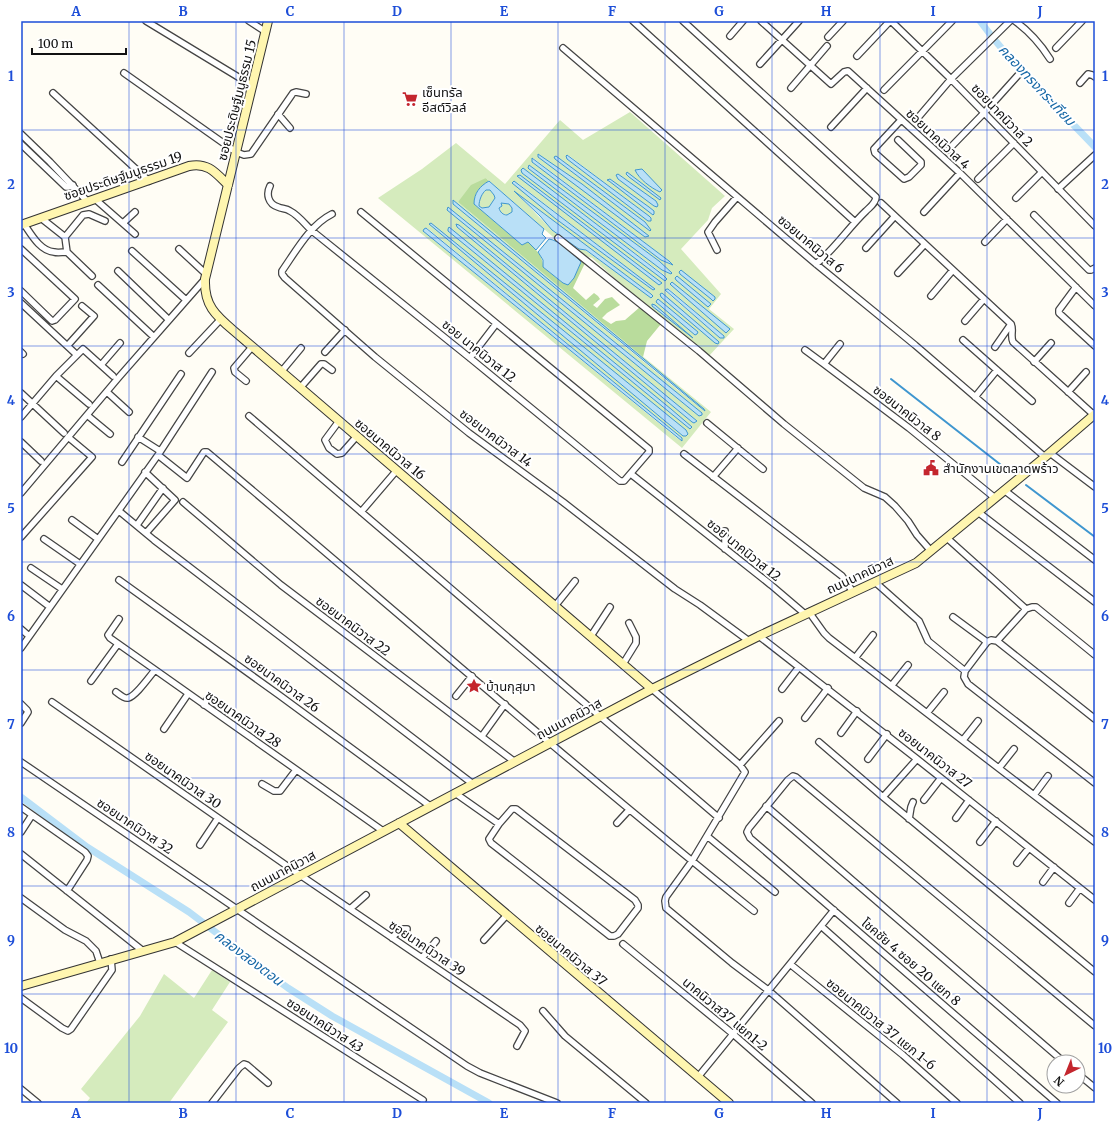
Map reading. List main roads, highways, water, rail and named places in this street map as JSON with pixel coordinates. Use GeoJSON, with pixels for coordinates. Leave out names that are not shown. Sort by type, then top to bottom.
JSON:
{"type":"FeatureCollection","features":[{"type":"Feature","properties":{"kind":"water"},"geometry":{"type":"Polygon","coordinates":[[[538,154],[582,184],[649,236],[645,237],[538,157],[538,154]]]}},
{"type":"Feature","properties":{"kind":"water"},"geometry":{"type":"Polygon","coordinates":[[[567,155],[649,216],[651,221],[648,221],[567,159],[567,155]]]}},
{"type":"Feature","properties":{"kind":"water"},"geometry":{"type":"Polygon","coordinates":[[[556,156],[645,222],[651,230],[650,231],[555,159],[554,157],[556,156]]]}},
{"type":"Feature","properties":{"kind":"water"},"geometry":{"type":"Polygon","coordinates":[[[532,158],[673,265],[661,260],[532,162],[532,158]]]}},
{"type":"Feature","properties":{"kind":"water"},"geometry":{"type":"Polygon","coordinates":[[[529,165],[659,261],[672,273],[671,274],[662,270],[529,169],[529,165]]]}},
{"type":"Feature","properties":{"kind":"water"},"geometry":{"type":"Polygon","coordinates":[[[523,168],[667,279],[665,281],[522,173],[521,170],[523,168]]]}},
{"type":"Feature","properties":{"kind":"water"},"geometry":{"type":"Polygon","coordinates":[[[642,169],[662,190],[660,192],[639,177],[635,170],[642,169]]]}},
{"type":"Feature","properties":{"kind":"water"},"geometry":{"type":"Polygon","coordinates":[[[627,172],[661,198],[660,200],[629,177],[626,174],[627,172]]]}},
{"type":"Feature","properties":{"kind":"water"},"geometry":{"type":"Polygon","coordinates":[[[618,174],[656,201],[658,205],[657,207],[618,179],[616,175],[618,174]]]}},
{"type":"Feature","properties":{"kind":"water"},"geometry":{"type":"Polygon","coordinates":[[[520,175],[662,283],[659,285],[517,176],[520,175]]]}},
{"type":"Feature","properties":{"kind":"water"},"geometry":{"type":"Polygon","coordinates":[[[610,179],[649,207],[654,211],[654,214],[653,215],[607,180],[610,179]]]}},
{"type":"Feature","properties":{"kind":"water"},"geometry":{"type":"Polygon","coordinates":[[[489,181],[544,229],[542,234],[546,238],[536,250],[528,242],[522,245],[474,204],[476,193],[489,181]],[[486,190],[480,201],[479,206],[482,208],[489,207],[495,198],[490,190],[486,190]],[[501,203],[502,206],[499,208],[502,213],[507,215],[512,212],[512,208],[509,204],[501,203]]]}},
{"type":"Feature","properties":{"kind":"water"},"geometry":{"type":"Polygon","coordinates":[[[514,181],[655,289],[653,290],[556,219],[512,183],[514,181]]]}},
{"type":"Feature","properties":{"kind":"water"},"geometry":{"type":"Polygon","coordinates":[[[514,191],[653,296],[651,298],[586,250],[579,249],[552,230],[514,191]]]}},
{"type":"Feature","properties":{"kind":"water"},"geometry":{"type":"Polygon","coordinates":[[[453,200],[704,409],[705,411],[453,204],[453,200]]]}},
{"type":"Feature","properties":{"kind":"water"},"geometry":{"type":"Polygon","coordinates":[[[448,207],[702,413],[702,415],[699,416],[447,210],[448,207]]]}},
{"type":"Feature","properties":{"kind":"water"},"geometry":{"type":"Polygon","coordinates":[[[431,223],[686,430],[688,434],[683,436],[429,224],[431,223]]]}},
{"type":"Feature","properties":{"kind":"water"},"geometry":{"type":"Polygon","coordinates":[[[456,224],[697,421],[694,423],[692,422],[457,227],[456,224]]]}},
{"type":"Feature","properties":{"kind":"water"},"geometry":{"type":"Polygon","coordinates":[[[449,227],[692,427],[690,429],[448,231],[449,227]]]}},
{"type":"Feature","properties":{"kind":"water"},"geometry":{"type":"Polygon","coordinates":[[[426,228],[682,438],[682,441],[423,231],[426,228]]]}},
{"type":"Feature","properties":{"kind":"water"},"geometry":{"type":"Polygon","coordinates":[[[549,239],[562,245],[581,262],[574,278],[568,285],[563,283],[543,267],[543,260],[538,252],[549,239]]]}},
{"type":"Feature","properties":{"kind":"water"},"geometry":{"type":"Polygon","coordinates":[[[681,270],[715,297],[715,299],[713,301],[680,274],[679,272],[681,270]]]}},
{"type":"Feature","properties":{"kind":"water"},"geometry":{"type":"Polygon","coordinates":[[[677,276],[711,304],[708,307],[676,280],[675,278],[677,276]]]}},
{"type":"Feature","properties":{"kind":"water"},"geometry":{"type":"Polygon","coordinates":[[[672,282],[730,329],[726,333],[671,285],[670,284],[672,282]]]}},
{"type":"Feature","properties":{"kind":"water"},"geometry":{"type":"Polygon","coordinates":[[[667,289],[724,336],[724,338],[720,338],[665,290],[667,289]]]}},
{"type":"Feature","properties":{"kind":"water"},"geometry":{"type":"Polygon","coordinates":[[[662,293],[718,341],[718,344],[661,297],[660,294],[662,293]]]}},
{"type":"Feature","properties":{"kind":"water"},"geometry":{"type":"Polygon","coordinates":[[[658,299],[698,332],[697,334],[695,335],[656,302],[658,299]]]}},
{"type":"Feature","properties":{"kind":"water"},"geometry":{"type":"Polygon","coordinates":[[[652,304],[655,305],[693,338],[652,306],[652,304]]]}},
{"type":"Feature","properties":{"kind":"waterway","name":"คลองทรงกระเทียม"},"geometry":{"type":"LineString","coordinates":[[980,21],[1021,70],[1095,147]]}},
{"type":"Feature","properties":{"kind":"waterway"},"geometry":{"type":"LineString","coordinates":[[891,379],[1010,472]]}},
{"type":"Feature","properties":{"kind":"waterway"},"geometry":{"type":"LineString","coordinates":[[1026,485],[1095,537]]}},
{"type":"Feature","properties":{"kind":"waterway","name":"คลองสองตอน"},"geometry":{"type":"LineString","coordinates":[[21,797],[87,847],[189,912],[288,988],[332,1016],[489,1103]]}},
{"type":"Feature","properties":{"kind":"place","name":"เซ็นทรัล อีสต์วิลล์"},"geometry":{"type":"Point","coordinates":[410,99]}},
{"type":"Feature","properties":{"kind":"place","name":"สำนักงานเขตลาดพร้าว"},"geometry":{"type":"Point","coordinates":[931,468]}},
{"type":"Feature","properties":{"kind":"place","name":"บ้านกุสุมา"},"geometry":{"type":"Point","coordinates":[474,686]}}]}
